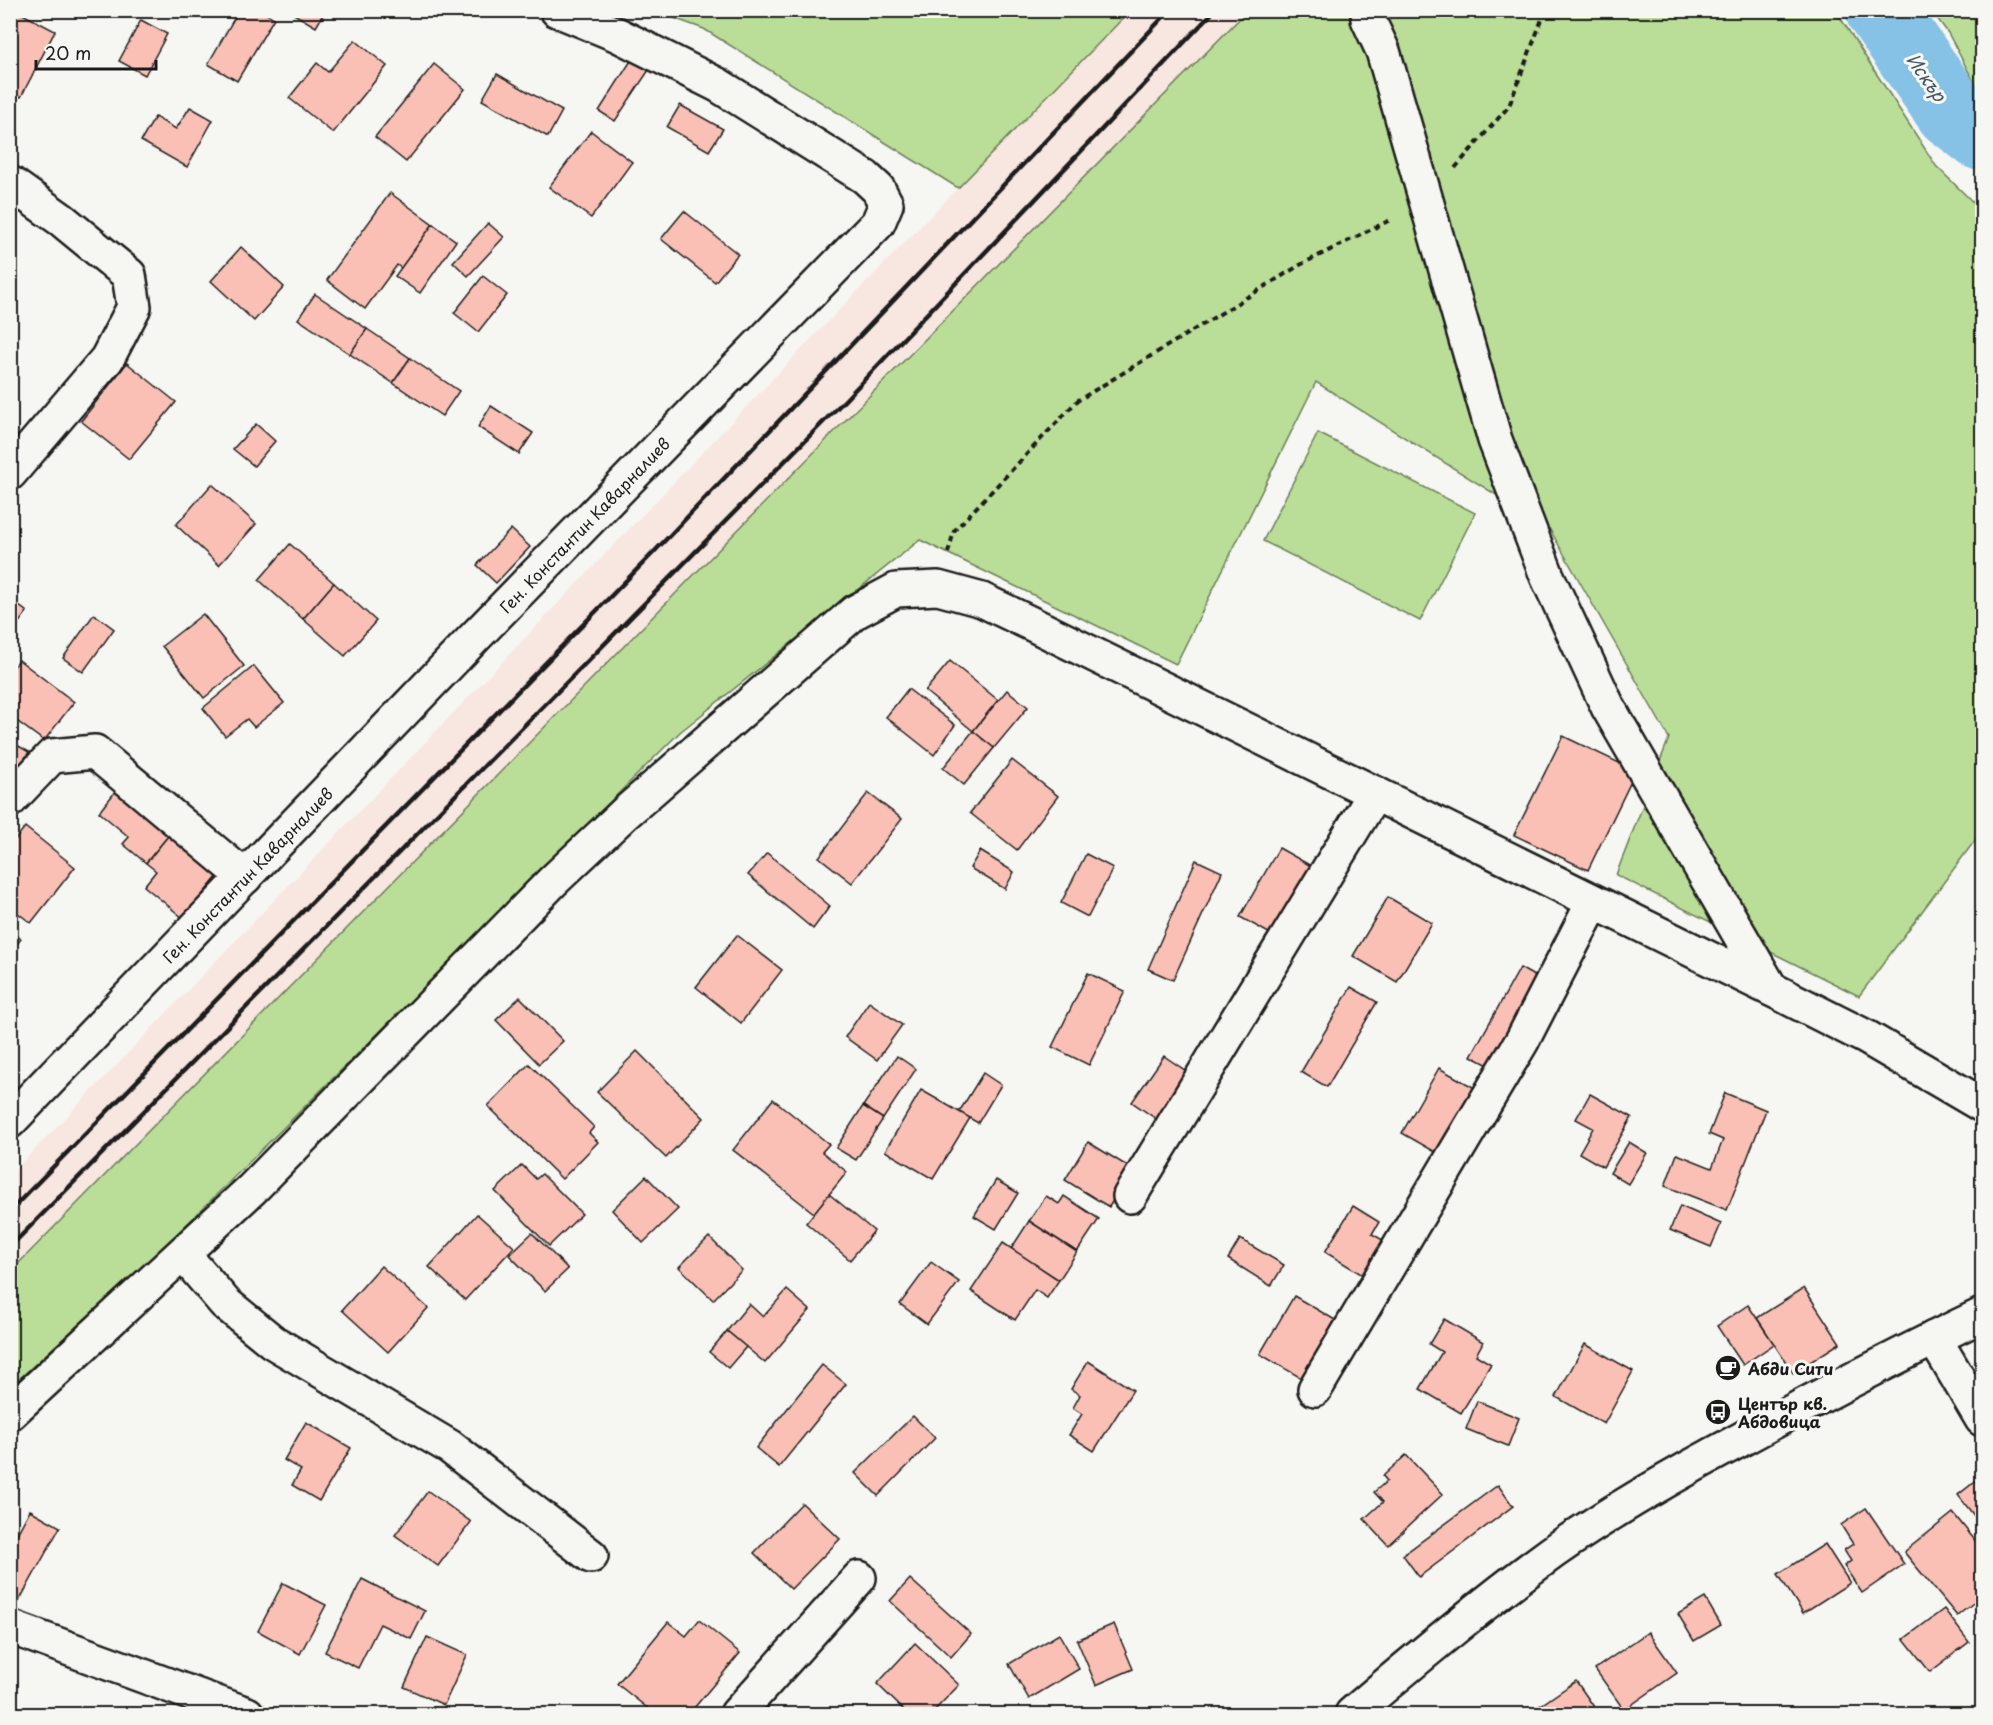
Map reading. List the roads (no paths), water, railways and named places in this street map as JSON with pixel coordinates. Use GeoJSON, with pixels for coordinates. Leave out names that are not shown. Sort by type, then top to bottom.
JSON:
{"type":"FeatureCollection","features":[{"type":"Feature","properties":{"kind":"street","name":"Ген. Константин Каварналиев"},"geometry":{"type":"LineString","coordinates":[[10,1121],[878,223],[886,204],[878,189],[865,177],[718,85],[618,34],[557,10]]}},
{"type":"Feature","properties":{"kind":"street"},"geometry":{"type":"LineString","coordinates":[[1368,19],[1383,51],[1495,440],[1547,576],[1608,707],[1771,989]]}},
{"type":"Feature","properties":{"kind":"street"},"geometry":{"type":"LineString","coordinates":[[10,183],[62,220],[129,275],[134,307],[107,359],[10,473]]}},
{"type":"Feature","properties":{"kind":"street"},"geometry":{"type":"LineString","coordinates":[[10,1413],[252,1189],[553,881],[624,814],[855,612],[896,590],[938,588],[982,600],[1771,989],[1866,1037],[1983,1105]]}},
{"type":"Feature","properties":{"kind":"street"},"geometry":{"type":"LineString","coordinates":[[10,800],[52,756],[95,752],[245,877]]}},
{"type":"Feature","properties":{"kind":"street"},"geometry":{"type":"LineString","coordinates":[[1130,1196],[1375,793]]}},
{"type":"Feature","properties":{"kind":"street"},"geometry":{"type":"LineString","coordinates":[[1315,1389],[1522,1041],[1593,903]]}},
{"type":"Feature","properties":{"kind":"street"},"geometry":{"type":"LineString","coordinates":[[183,1254],[225,1303],[273,1342],[450,1447],[591,1556]]}},
{"type":"Feature","properties":{"kind":"street"},"geometry":{"type":"LineString","coordinates":[[1352,1714],[1430,1647],[1554,1551],[1664,1481],[1788,1413],[1983,1315]]}},
{"type":"Feature","properties":{"kind":"street"},"geometry":{"type":"LineString","coordinates":[[1934,1338],[1983,1419]]}},
{"type":"Feature","properties":{"kind":"street"},"geometry":{"type":"LineString","coordinates":[[737,1714],[859,1578]]}},
{"type":"Feature","properties":{"kind":"street"},"geometry":{"type":"LineString","coordinates":[[10,1627],[247,1714]]}},
{"type":"Feature","properties":{"kind":"waterway","name":"Искър"},"geometry":{"type":"LineString","coordinates":[[1881,10],[1951,111],[1982,135]]}},
{"type":"Feature","properties":{"kind":"railway"},"geometry":{"type":"LineString","coordinates":[[10,1211],[654,552],[1170,10]]}},
{"type":"Feature","properties":{"kind":"railway"},"geometry":{"type":"LineString","coordinates":[[10,1247],[845,400],[1215,10]]}},
{"type":"Feature","properties":{"kind":"place","name":"Абди Сити"},"geometry":{"type":"Point","coordinates":[1728,1368]}},
{"type":"Feature","properties":{"kind":"place","name":"Център кв. Абдовица"},"geometry":{"type":"Point","coordinates":[1718,1412]}}]}
